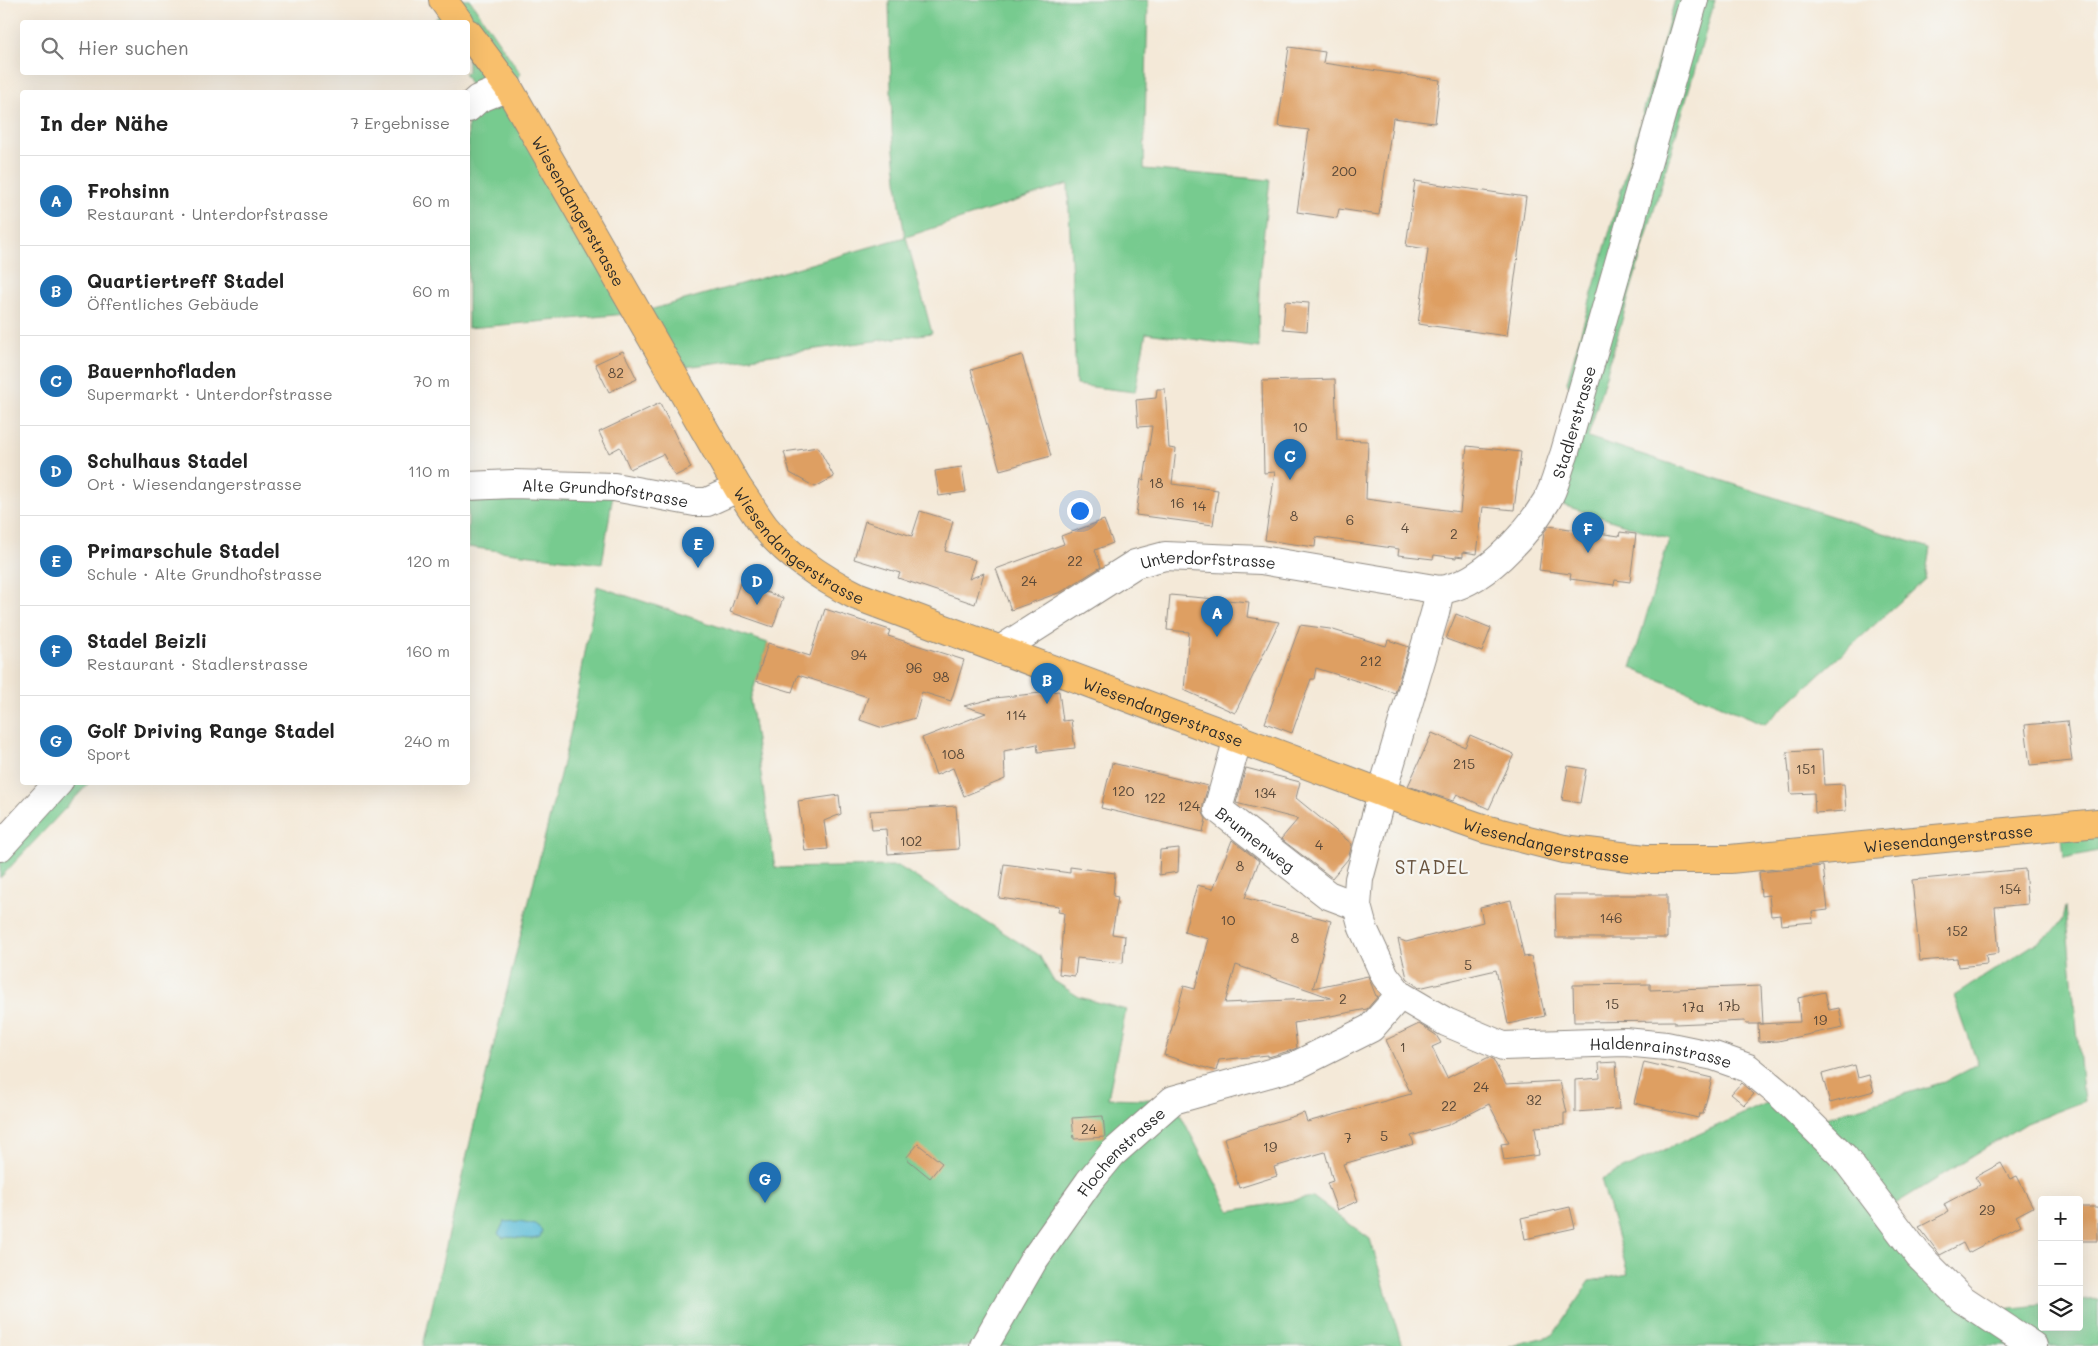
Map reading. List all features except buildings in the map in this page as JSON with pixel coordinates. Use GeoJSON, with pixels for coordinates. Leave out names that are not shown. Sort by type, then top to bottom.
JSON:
{"type":"FeatureCollection","features":[{"type":"Feature","properties":{"kind":"main road"},"geometry":{"type":"LineString","coordinates":[[443,0],[458,20]]}},
{"type":"Feature","properties":{"kind":"main road","name":"Wiesendangerstrasse"},"geometry":{"type":"LineString","coordinates":[[470,36],[508,87],[738,488],[764,526],[780,544],[830,582],[856,596],[1382,793],[1485,829],[1564,849],[1645,859],[1730,859],[2098,823]]}},
{"type":"Feature","properties":{"kind":"street","name":"Stadlerstrasse"},"geometry":{"type":"LineString","coordinates":[[1440,590],[1460,586],[1480,573],[1518,542],[1547,500],[1564,455],[1694,0]]}},
{"type":"Feature","properties":{"kind":"street"},"geometry":{"type":"LineString","coordinates":[[470,106],[478,99],[508,87]]}},
{"type":"Feature","properties":{"kind":"street","name":"Alte Grundhofstrasse"},"geometry":{"type":"LineString","coordinates":[[470,486],[513,484],[614,487],[695,502],[707,502],[738,488]]}},
{"type":"Feature","properties":{"kind":"street","name":"Unterdorfstrasse"},"geometry":{"type":"LineString","coordinates":[[1000,650],[1135,564],[1166,556],[1261,560],[1440,590]]}},
{"type":"Feature","properties":{"kind":"street"},"geometry":{"type":"LineString","coordinates":[[1382,793],[1435,613],[1440,590]]}},
{"type":"Feature","properties":{"kind":"street","name":"Brunnenweg"},"geometry":{"type":"LineString","coordinates":[[1238,738],[1218,808],[1328,895],[1357,906]]}},
{"type":"Feature","properties":{"kind":"street"},"geometry":{"type":"LineString","coordinates":[[0,847],[56,785]]}},
{"type":"Feature","properties":{"kind":"street","name":"Haldenrainstrasse"},"geometry":{"type":"LineString","coordinates":[[1382,793],[1359,879],[1357,906],[1363,928],[1385,976],[1400,995],[1446,1022],[1503,1046],[1625,1042],[1666,1046],[1714,1056],[1748,1068],[1778,1091],[1844,1157],[1919,1256],[1962,1299],[2034,1346]]}},
{"type":"Feature","properties":{"kind":"street","name":"Flochenstrasse"},"geometry":{"type":"LineString","coordinates":[[984,1346],[1033,1261],[1089,1182],[1112,1154],[1173,1100],[1295,1066],[1371,1028],[1400,995]]}},
{"type":"Feature","properties":{"kind":"green space"},"geometry":{"type":"Polygon","coordinates":[[[443,0],[470,0],[521,74],[508,88],[639,313],[905,237],[892,131],[889,0],[1148,0],[1144,169],[1270,180],[1259,285],[1259,348],[1146,333],[1135,392],[1076,385],[1068,184],[906,237],[932,333],[671,369],[638,313],[470,328],[470,106],[478,99],[465,75],[470,75],[470,20],[434,20],[448,8],[443,0]]]}},
{"type":"Feature","properties":{"kind":"green space"},"geometry":{"type":"Polygon","coordinates":[[[1675,0],[1715,0],[1588,437],[1930,548],[1925,579],[1765,724],[1631,668],[1669,539],[1547,500],[1578,403],[1567,382],[1675,0]]]}},
{"type":"Feature","properties":{"kind":"green space"},"geometry":{"type":"Polygon","coordinates":[[[470,486],[614,487],[602,564],[470,547],[470,486]]]}},
{"type":"Feature","properties":{"kind":"green space"},"geometry":{"type":"Polygon","coordinates":[[[597,586],[768,643],[750,700],[775,868],[898,866],[1039,955],[1053,980],[1079,997],[1126,1010],[1108,1098],[1173,1100],[1230,1211],[1313,1197],[1370,1239],[1402,1346],[423,1346],[473,1129],[571,730],[597,586]]]}},
{"type":"Feature","properties":{"kind":"green space"},"geometry":{"type":"Polygon","coordinates":[[[57,785],[87,785],[0,878],[0,847],[57,785]]]}},
{"type":"Feature","properties":{"kind":"green space"},"geometry":{"type":"Polygon","coordinates":[[[2098,823],[2098,851],[2064,858],[2061,826],[2098,823]]]}},
{"type":"Feature","properties":{"kind":"green space"},"geometry":{"type":"Polygon","coordinates":[[[2065,907],[2084,1101],[2026,1123],[1884,1211],[1983,1311],[2038,1305],[2038,1331],[2083,1331],[2083,1301],[2098,1299],[2098,1346],[1509,1346],[1553,1335],[1590,1281],[1628,1274],[1601,1179],[1782,1096],[1811,1122],[1944,1082],[1978,1064],[1954,996],[2053,932],[2062,920],[2065,907]]]}},
{"type":"Feature","properties":{"kind":"water"},"geometry":{"type":"Polygon","coordinates":[[[519,1221],[535,1224],[542,1230],[540,1237],[531,1239],[503,1238],[498,1234],[504,1222],[519,1221]]]}},
{"type":"Feature","properties":{"kind":"place","name":"Bauernhofladen"},"geometry":{"type":"Point","coordinates":[1290,480]}},
{"type":"Feature","properties":{"kind":"place","name":"Stadel Beizli"},"geometry":{"type":"Point","coordinates":[1588,553]}},
{"type":"Feature","properties":{"kind":"place","name":"Primarschule Stadel"},"geometry":{"type":"Point","coordinates":[698,568]}},
{"type":"Feature","properties":{"kind":"place","name":"Schulhaus Stadel"},"geometry":{"type":"Point","coordinates":[757,605]}},
{"type":"Feature","properties":{"kind":"place","name":"Frohsinn"},"geometry":{"type":"Point","coordinates":[1217,637]}},
{"type":"Feature","properties":{"kind":"place","name":"Quartiertreff Stadel"},"geometry":{"type":"Point","coordinates":[1047,704]}},
{"type":"Feature","properties":{"kind":"place","name":"Golf Driving Range Stadel"},"geometry":{"type":"Point","coordinates":[765,1203]}},
{"type":"Feature","properties":{"kind":"district","name":"STADEL"},"geometry":{"type":"Point","coordinates":[1432,866]}}]}
